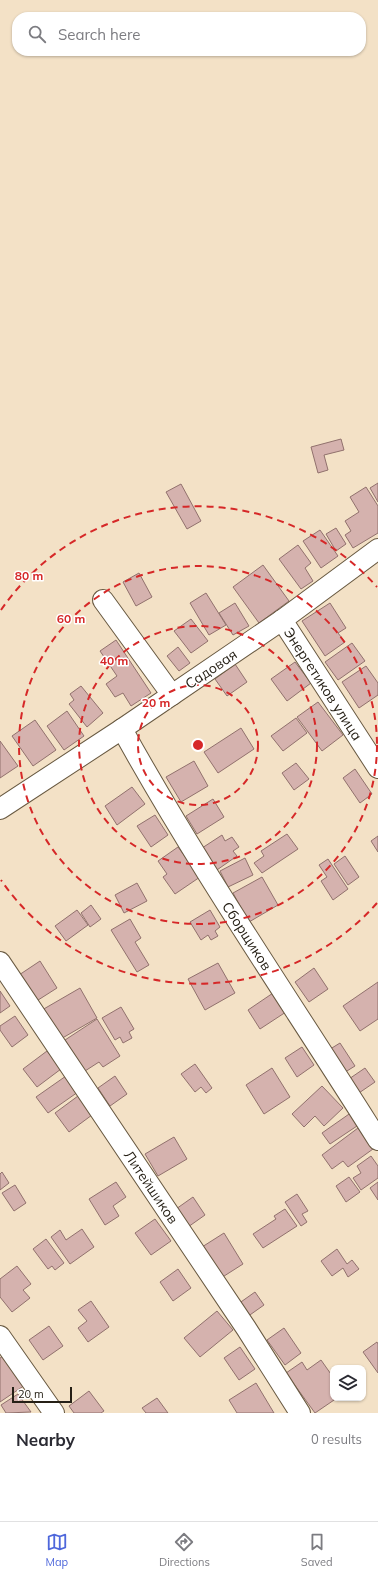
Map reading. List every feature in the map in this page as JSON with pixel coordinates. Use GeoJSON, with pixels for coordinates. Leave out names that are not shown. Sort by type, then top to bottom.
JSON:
{"type":"FeatureCollection","features":[{"type":"Feature","properties":{"kind":"street","name":"Садовая"},"geometry":{"type":"LineString","coordinates":[[0,809],[122,729],[282,620],[378,549]]}},
{"type":"Feature","properties":{"kind":"street"},"geometry":{"type":"LineString","coordinates":[[103,600],[172,695]]}},
{"type":"Feature","properties":{"kind":"street","name":"Энергетиков улица"},"geometry":{"type":"LineString","coordinates":[[282,620],[378,768]]}},
{"type":"Feature","properties":{"kind":"street","name":"Сборщиков"},"geometry":{"type":"LineString","coordinates":[[122,729],[148,776],[209,878],[378,1140]]}},
{"type":"Feature","properties":{"kind":"street","name":"Литейшиков"},"geometry":{"type":"LineString","coordinates":[[0,962],[246,1328],[300,1413]]}},
{"type":"Feature","properties":{"kind":"street"},"geometry":{"type":"LineString","coordinates":[[0,1336],[54,1413]]}},
{"type":"Feature","properties":{"kind":"building"},"geometry":{"type":"Polygon","coordinates":[[[341,439],[344,450],[324,455],[328,470],[318,473],[311,447],[341,439]]]}},
{"type":"Feature","properties":{"kind":"building"},"geometry":{"type":"Polygon","coordinates":[[[378,483],[378,502],[370,488],[378,483]]]}},
{"type":"Feature","properties":{"kind":"building"},"geometry":{"type":"Polygon","coordinates":[[[181,484],[201,521],[187,529],[166,492],[181,484]]]}},
{"type":"Feature","properties":{"kind":"building"},"geometry":{"type":"Polygon","coordinates":[[[366,487],[378,506],[378,533],[353,548],[345,535],[351,531],[345,521],[359,512],[350,497],[366,487]]]}},
{"type":"Feature","properties":{"kind":"building"},"geometry":{"type":"Polygon","coordinates":[[[336,528],[346,544],[336,551],[326,534],[336,528]]]}},
{"type":"Feature","properties":{"kind":"building"},"geometry":{"type":"Polygon","coordinates":[[[320,530],[338,556],[321,568],[303,541],[320,530]]]}},
{"type":"Feature","properties":{"kind":"building"},"geometry":{"type":"Polygon","coordinates":[[[298,545],[311,563],[305,568],[313,581],[301,589],[279,559],[298,545]]]}},
{"type":"Feature","properties":{"kind":"building"},"geometry":{"type":"Polygon","coordinates":[[[263,565],[289,601],[259,623],[233,587],[263,565]]]}},
{"type":"Feature","properties":{"kind":"building"},"geometry":{"type":"Polygon","coordinates":[[[139,573],[152,597],[136,606],[123,582],[139,573]]]}},
{"type":"Feature","properties":{"kind":"building"},"geometry":{"type":"Polygon","coordinates":[[[206,593],[226,625],[209,635],[190,603],[206,593]]]}},
{"type":"Feature","properties":{"kind":"building"},"geometry":{"type":"Polygon","coordinates":[[[235,603],[249,626],[233,635],[219,613],[235,603]]]}},
{"type":"Feature","properties":{"kind":"building"},"geometry":{"type":"Polygon","coordinates":[[[330,603],[346,628],[338,633],[345,642],[325,656],[302,621],[330,603]]]}},
{"type":"Feature","properties":{"kind":"building"},"geometry":{"type":"Polygon","coordinates":[[[191,619],[208,641],[191,653],[174,631],[191,619]]]}},
{"type":"Feature","properties":{"kind":"building"},"geometry":{"type":"Polygon","coordinates":[[[116,640],[151,693],[131,706],[123,693],[115,697],[106,684],[117,676],[100,651],[116,640]]]}},
{"type":"Feature","properties":{"kind":"building"},"geometry":{"type":"Polygon","coordinates":[[[352,643],[365,661],[338,680],[325,662],[352,643]]]}},
{"type":"Feature","properties":{"kind":"building"},"geometry":{"type":"Polygon","coordinates":[[[178,647],[190,663],[179,671],[167,656],[178,647]]]}},
{"type":"Feature","properties":{"kind":"building"},"geometry":{"type":"Polygon","coordinates":[[[295,662],[311,683],[287,701],[271,679],[295,662]]]}},
{"type":"Feature","properties":{"kind":"building"},"geometry":{"type":"Polygon","coordinates":[[[235,664],[247,682],[227,696],[215,679],[235,664]]]}},
{"type":"Feature","properties":{"kind":"building"},"geometry":{"type":"Polygon","coordinates":[[[366,666],[378,683],[378,695],[359,708],[342,682],[366,666]]]}},
{"type":"Feature","properties":{"kind":"building"},"geometry":{"type":"Polygon","coordinates":[[[81,686],[103,713],[87,727],[69,704],[74,700],[70,694],[81,686]]]}},
{"type":"Feature","properties":{"kind":"building"},"geometry":{"type":"Polygon","coordinates":[[[318,702],[343,735],[322,751],[297,717],[318,702]]]}},
{"type":"Feature","properties":{"kind":"building"},"geometry":{"type":"Polygon","coordinates":[[[67,711],[84,736],[64,750],[47,726],[67,711]]]}},
{"type":"Feature","properties":{"kind":"building"},"geometry":{"type":"Polygon","coordinates":[[[296,718],[307,733],[283,751],[271,736],[296,718]]]}},
{"type":"Feature","properties":{"kind":"building"},"geometry":{"type":"Polygon","coordinates":[[[35,720],[56,750],[33,766],[12,736],[35,720]]]}},
{"type":"Feature","properties":{"kind":"building"},"geometry":{"type":"Polygon","coordinates":[[[241,728],[254,749],[218,773],[204,752],[241,728]]]}},
{"type":"Feature","properties":{"kind":"building"},"geometry":{"type":"Polygon","coordinates":[[[0,741],[18,766],[0,778],[0,741]]]}},
{"type":"Feature","properties":{"kind":"building"},"geometry":{"type":"Polygon","coordinates":[[[194,761],[208,786],[181,802],[166,777],[194,761]]]}},
{"type":"Feature","properties":{"kind":"building"},"geometry":{"type":"Polygon","coordinates":[[[296,763],[309,779],[294,790],[282,773],[296,763]]]}},
{"type":"Feature","properties":{"kind":"building"},"geometry":{"type":"Polygon","coordinates":[[[355,769],[372,794],[360,803],[343,778],[355,769]]]}},
{"type":"Feature","properties":{"kind":"building"},"geometry":{"type":"Polygon","coordinates":[[[132,787],[145,804],[117,825],[105,806],[132,787]]]}},
{"type":"Feature","properties":{"kind":"building"},"geometry":{"type":"Polygon","coordinates":[[[213,799],[224,817],[197,834],[186,816],[213,799]]]}},
{"type":"Feature","properties":{"kind":"building"},"geometry":{"type":"Polygon","coordinates":[[[155,815],[168,835],[151,847],[137,826],[155,815]]]}},
{"type":"Feature","properties":{"kind":"building"},"geometry":{"type":"Polygon","coordinates":[[[287,834],[298,849],[262,873],[254,863],[264,856],[261,851],[287,834]]]}},
{"type":"Feature","properties":{"kind":"building"},"geometry":{"type":"Polygon","coordinates":[[[222,835],[225,841],[232,837],[239,847],[233,851],[237,856],[214,872],[199,850],[222,835]]]}},
{"type":"Feature","properties":{"kind":"building"},"geometry":{"type":"Polygon","coordinates":[[[378,836],[378,852],[371,841],[378,836]]]}},
{"type":"Feature","properties":{"kind":"building"},"geometry":{"type":"Polygon","coordinates":[[[178,847],[200,877],[175,894],[163,877],[167,874],[158,861],[178,847]]]}},
{"type":"Feature","properties":{"kind":"building"},"geometry":{"type":"Polygon","coordinates":[[[345,856],[359,877],[348,885],[334,864],[345,856]]]}},
{"type":"Feature","properties":{"kind":"building"},"geometry":{"type":"Polygon","coordinates":[[[245,858],[253,875],[228,887],[220,871],[245,858]]]}},
{"type":"Feature","properties":{"kind":"building"},"geometry":{"type":"Polygon","coordinates":[[[328,859],[348,889],[333,900],[321,881],[327,877],[319,865],[328,859]]]}},
{"type":"Feature","properties":{"kind":"building"},"geometry":{"type":"Polygon","coordinates":[[[262,877],[278,905],[249,922],[233,893],[262,877]]]}},
{"type":"Feature","properties":{"kind":"building"},"geometry":{"type":"Polygon","coordinates":[[[137,883],[147,901],[124,913],[115,895],[137,883]]]}},
{"type":"Feature","properties":{"kind":"building"},"geometry":{"type":"Polygon","coordinates":[[[91,905],[101,919],[90,927],[81,913],[91,905]]]}},
{"type":"Feature","properties":{"kind":"building"},"geometry":{"type":"Polygon","coordinates":[[[77,910],[88,925],[66,941],[55,926],[77,910]]]}},
{"type":"Feature","properties":{"kind":"building"},"geometry":{"type":"Polygon","coordinates":[[[210,910],[220,927],[215,931],[218,936],[211,940],[208,935],[201,940],[190,922],[210,910]]]}},
{"type":"Feature","properties":{"kind":"building"},"geometry":{"type":"Polygon","coordinates":[[[130,919],[141,938],[135,942],[149,965],[137,972],[111,930],[130,919]]]}},
{"type":"Feature","properties":{"kind":"building"},"geometry":{"type":"Polygon","coordinates":[[[40,961],[57,988],[35,1002],[19,975],[40,961]]]}},
{"type":"Feature","properties":{"kind":"building"},"geometry":{"type":"Polygon","coordinates":[[[218,963],[235,993],[205,1010],[188,979],[218,963]]]}},
{"type":"Feature","properties":{"kind":"building"},"geometry":{"type":"Polygon","coordinates":[[[314,968],[328,989],[309,1002],[295,982],[314,968]]]}},
{"type":"Feature","properties":{"kind":"building"},"geometry":{"type":"Polygon","coordinates":[[[378,982],[378,1019],[360,1031],[343,1006],[378,982]]]}},
{"type":"Feature","properties":{"kind":"building"},"geometry":{"type":"Polygon","coordinates":[[[80,988],[97,1018],[59,1040],[42,1010],[80,988]]]}},
{"type":"Feature","properties":{"kind":"building"},"geometry":{"type":"Polygon","coordinates":[[[0,991],[10,1006],[0,1013],[0,991]]]}},
{"type":"Feature","properties":{"kind":"building"},"geometry":{"type":"Polygon","coordinates":[[[276,991],[289,1010],[260,1029],[248,1010],[276,991]]]}},
{"type":"Feature","properties":{"kind":"building"},"geometry":{"type":"Polygon","coordinates":[[[121,1007],[134,1029],[129,1032],[132,1038],[123,1043],[120,1037],[115,1040],[102,1018],[121,1007]]]}},
{"type":"Feature","properties":{"kind":"building"},"geometry":{"type":"Polygon","coordinates":[[[15,1016],[28,1035],[12,1047],[0,1030],[0,1026],[15,1016]]]}},
{"type":"Feature","properties":{"kind":"building"},"geometry":{"type":"Polygon","coordinates":[[[97,1019],[120,1056],[103,1067],[99,1062],[85,1071],[65,1040],[97,1019]]]}},
{"type":"Feature","properties":{"kind":"building"},"geometry":{"type":"Polygon","coordinates":[[[340,1043],[355,1066],[342,1074],[327,1051],[340,1043]]]}},
{"type":"Feature","properties":{"kind":"building"},"geometry":{"type":"Polygon","coordinates":[[[302,1047],[314,1065],[297,1077],[285,1058],[302,1047]]]}},
{"type":"Feature","properties":{"kind":"building"},"geometry":{"type":"Polygon","coordinates":[[[47,1051],[61,1069],[37,1087],[23,1069],[47,1051]]]}},
{"type":"Feature","properties":{"kind":"building"},"geometry":{"type":"Polygon","coordinates":[[[195,1064],[212,1088],[206,1093],[201,1087],[195,1092],[181,1074],[195,1064]]]}},
{"type":"Feature","properties":{"kind":"building"},"geometry":{"type":"Polygon","coordinates":[[[272,1068],[290,1097],[264,1114],[246,1085],[272,1068]]]}},
{"type":"Feature","properties":{"kind":"building"},"geometry":{"type":"Polygon","coordinates":[[[365,1068],[375,1082],[356,1095],[346,1081],[365,1068]]]}},
{"type":"Feature","properties":{"kind":"building"},"geometry":{"type":"Polygon","coordinates":[[[66,1076],[78,1092],[48,1113],[36,1097],[66,1076]]]}},
{"type":"Feature","properties":{"kind":"building"},"geometry":{"type":"Polygon","coordinates":[[[115,1076],[127,1094],[110,1106],[98,1088],[115,1076]]]}},
{"type":"Feature","properties":{"kind":"building"},"geometry":{"type":"Polygon","coordinates":[[[322,1086],[343,1108],[324,1126],[315,1116],[304,1127],[292,1114],[322,1086]]]}},
{"type":"Feature","properties":{"kind":"building"},"geometry":{"type":"Polygon","coordinates":[[[78,1096],[92,1115],[69,1132],[55,1113],[78,1096]]]}},
{"type":"Feature","properties":{"kind":"building"},"geometry":{"type":"Polygon","coordinates":[[[352,1112],[360,1124],[330,1144],[322,1133],[352,1112]]]}},
{"type":"Feature","properties":{"kind":"building"},"geometry":{"type":"Polygon","coordinates":[[[358,1128],[373,1149],[348,1167],[343,1161],[332,1169],[322,1155],[358,1128]]]}},
{"type":"Feature","properties":{"kind":"building"},"geometry":{"type":"Polygon","coordinates":[[[174,1137],[187,1159],[158,1176],[145,1154],[174,1137]]]}},
{"type":"Feature","properties":{"kind":"building"},"geometry":{"type":"Polygon","coordinates":[[[371,1156],[378,1166],[378,1178],[361,1190],[353,1178],[361,1173],[357,1166],[371,1156]]]}},
{"type":"Feature","properties":{"kind":"building"},"geometry":{"type":"Polygon","coordinates":[[[2,1172],[9,1183],[0,1190],[0,1174],[2,1172]]]}},
{"type":"Feature","properties":{"kind":"building"},"geometry":{"type":"Polygon","coordinates":[[[349,1177],[360,1192],[346,1202],[336,1186],[349,1177]]]}},
{"type":"Feature","properties":{"kind":"building"},"geometry":{"type":"Polygon","coordinates":[[[116,1182],[126,1197],[113,1206],[119,1216],[105,1225],[89,1199],[116,1182]]]}},
{"type":"Feature","properties":{"kind":"building"},"geometry":{"type":"Polygon","coordinates":[[[378,1182],[378,1200],[370,1188],[378,1182]]]}},
{"type":"Feature","properties":{"kind":"building"},"geometry":{"type":"Polygon","coordinates":[[[15,1185],[26,1203],[14,1211],[2,1193],[15,1185]]]}},
{"type":"Feature","properties":{"kind":"building"},"geometry":{"type":"Polygon","coordinates":[[[297,1194],[308,1211],[302,1214],[307,1222],[301,1226],[285,1202],[297,1194]]]}},
{"type":"Feature","properties":{"kind":"building"},"geometry":{"type":"Polygon","coordinates":[[[193,1197],[205,1215],[188,1227],[176,1209],[193,1197]]]}},
{"type":"Feature","properties":{"kind":"building"},"geometry":{"type":"Polygon","coordinates":[[[285,1209],[297,1226],[263,1248],[253,1234],[276,1219],[274,1216],[285,1209]]]}},
{"type":"Feature","properties":{"kind":"building"},"geometry":{"type":"Polygon","coordinates":[[[155,1219],[171,1241],[151,1255],[135,1233],[155,1219]]]}},
{"type":"Feature","properties":{"kind":"building"},"geometry":{"type":"Polygon","coordinates":[[[82,1229],[94,1247],[70,1264],[51,1237],[60,1230],[66,1240],[82,1229]]]}},
{"type":"Feature","properties":{"kind":"building"},"geometry":{"type":"Polygon","coordinates":[[[224,1233],[243,1264],[221,1278],[202,1247],[224,1233]]]}},
{"type":"Feature","properties":{"kind":"building"},"geometry":{"type":"Polygon","coordinates":[[[46,1239],[64,1263],[55,1270],[52,1266],[48,1269],[33,1249],[46,1239]]]}},
{"type":"Feature","properties":{"kind":"building"},"geometry":{"type":"Polygon","coordinates":[[[337,1249],[347,1264],[352,1260],[359,1269],[348,1277],[343,1268],[332,1276],[321,1261],[337,1249]]]}},
{"type":"Feature","properties":{"kind":"building"},"geometry":{"type":"Polygon","coordinates":[[[17,1266],[31,1284],[23,1290],[30,1298],[12,1312],[0,1297],[0,1279],[17,1266]]]}},
{"type":"Feature","properties":{"kind":"building"},"geometry":{"type":"Polygon","coordinates":[[[178,1269],[191,1288],[173,1301],[160,1282],[178,1269]]]}},
{"type":"Feature","properties":{"kind":"building"},"geometry":{"type":"Polygon","coordinates":[[[255,1292],[264,1305],[247,1317],[238,1304],[255,1292]]]}},
{"type":"Feature","properties":{"kind":"building"},"geometry":{"type":"Polygon","coordinates":[[[91,1301],[109,1327],[88,1342],[78,1328],[87,1321],[78,1310],[91,1301]]]}},
{"type":"Feature","properties":{"kind":"building"},"geometry":{"type":"Polygon","coordinates":[[[217,1311],[233,1330],[200,1357],[184,1338],[217,1311]]]}},
{"type":"Feature","properties":{"kind":"building"},"geometry":{"type":"Polygon","coordinates":[[[49,1326],[63,1346],[43,1360],[29,1340],[49,1326]]]}},
{"type":"Feature","properties":{"kind":"building"},"geometry":{"type":"Polygon","coordinates":[[[284,1328],[301,1353],[285,1365],[267,1340],[284,1328]]]}},
{"type":"Feature","properties":{"kind":"building"},"geometry":{"type":"Polygon","coordinates":[[[377,1342],[378,1344],[378,1373],[363,1352],[377,1342]]]}},
{"type":"Feature","properties":{"kind":"building"},"geometry":{"type":"Polygon","coordinates":[[[240,1347],[255,1369],[239,1380],[224,1358],[240,1347]]]}},
{"type":"Feature","properties":{"kind":"building"},"geometry":{"type":"Polygon","coordinates":[[[5,1355],[25,1385],[0,1402],[0,1358],[5,1355]]]}},
{"type":"Feature","properties":{"kind":"building"},"geometry":{"type":"Polygon","coordinates":[[[321,1360],[330,1373],[330,1401],[333,1401],[315,1413],[286,1373],[302,1362],[307,1370],[321,1360]]]}},
{"type":"Feature","properties":{"kind":"building"},"geometry":{"type":"Polygon","coordinates":[[[256,1383],[274,1413],[237,1413],[229,1400],[256,1383]]]}},
{"type":"Feature","properties":{"kind":"building"},"geometry":{"type":"Polygon","coordinates":[[[89,1391],[104,1411],[101,1413],[74,1413],[69,1406],[89,1391]]]}},
{"type":"Feature","properties":{"kind":"building"},"geometry":{"type":"Polygon","coordinates":[[[18,1394],[31,1412],[6,1413],[1,1405],[18,1394]]]}},
{"type":"Feature","properties":{"kind":"building"},"geometry":{"type":"Polygon","coordinates":[[[157,1398],[168,1413],[146,1413],[142,1408],[157,1398]]]}}]}
